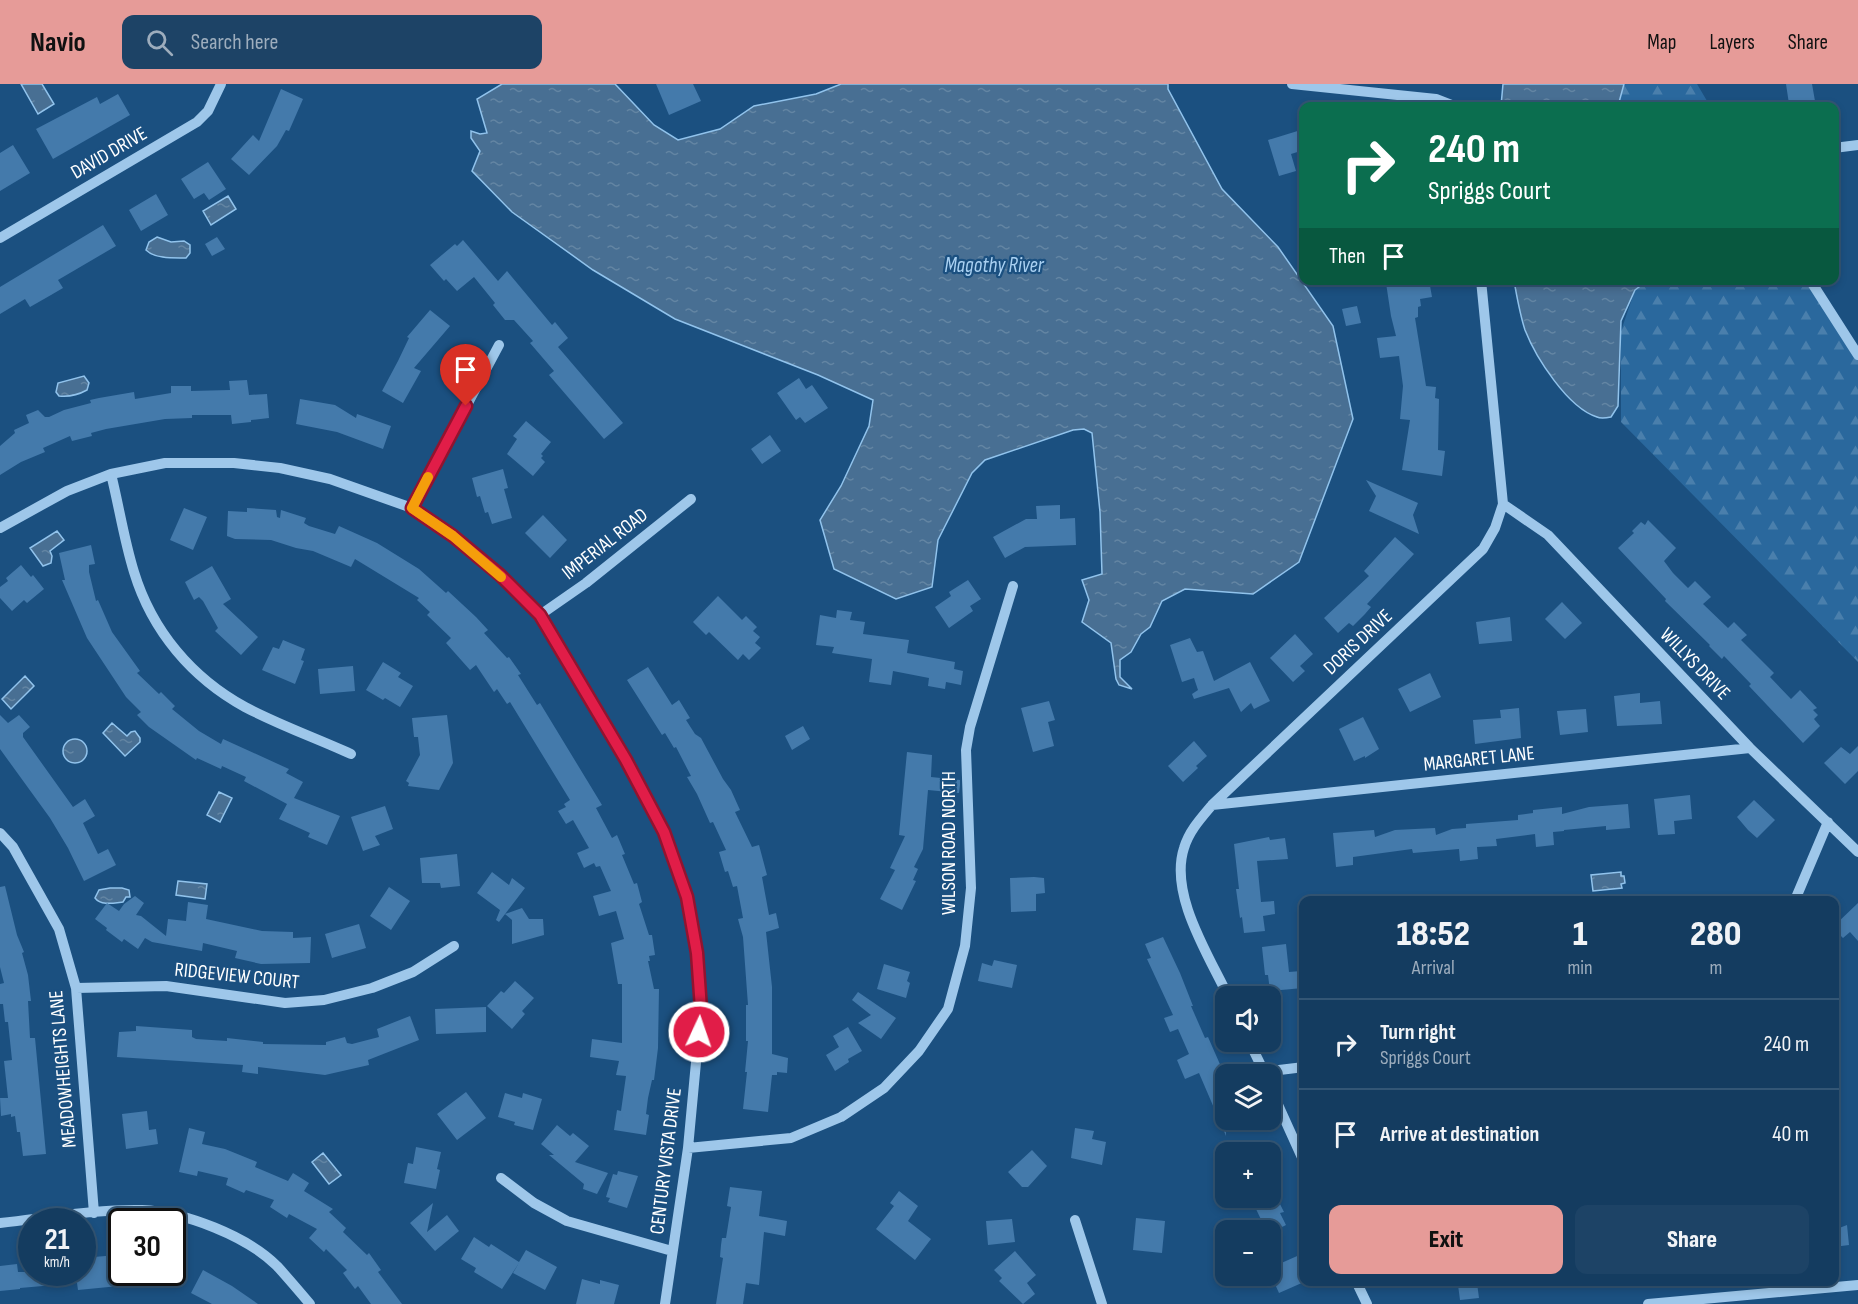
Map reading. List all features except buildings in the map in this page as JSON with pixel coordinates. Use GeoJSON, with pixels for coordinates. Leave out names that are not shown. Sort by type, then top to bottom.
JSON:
{"type":"FeatureCollection","features":[{"type":"Feature","properties":{"kind":"street","name":"DAVID DRIVE"},"geometry":{"type":"LineString","coordinates":[[0,238],[196,122],[208,111],[221,84]]}},
{"type":"Feature","properties":{"kind":"street"},"geometry":{"type":"LineString","coordinates":[[1292,84],[1436,99],[1444,102]]}},
{"type":"Feature","properties":{"kind":"street"},"geometry":{"type":"LineString","coordinates":[[1839,147],[1858,145]]}},
{"type":"Feature","properties":{"kind":"street","name":"DORIS DRIVE"},"geometry":{"type":"LineString","coordinates":[[1223,986],[1185,905],[1179,871],[1184,847],[1194,827],[1212,805],[1483,549],[1495,528],[1503,504],[1481,285]]}},
{"type":"Feature","properties":{"kind":"street"},"geometry":{"type":"LineString","coordinates":[[1813,285],[1858,355]]}},
{"type":"Feature","properties":{"kind":"street"},"geometry":{"type":"LineString","coordinates":[[412,508],[499,345]]}},
{"type":"Feature","properties":{"kind":"street","name":"CENTURY VISTA DRIVE"},"geometry":{"type":"LineString","coordinates":[[0,528],[67,491],[111,474],[165,464],[234,463],[280,468],[330,478],[412,508],[453,536],[500,575],[540,615],[626,760],[664,832],[687,897],[697,953],[701,1009],[688,1148],[665,1304]]}},
{"type":"Feature","properties":{"kind":"street"},"geometry":{"type":"LineString","coordinates":[[111,474],[134,573],[151,614],[176,653],[207,682],[246,707],[351,754]]}},
{"type":"Feature","properties":{"kind":"street","name":"IMPERIAL ROAD"},"geometry":{"type":"LineString","coordinates":[[540,615],[586,583],[691,499]]}},
{"type":"Feature","properties":{"kind":"street","name":"WILLYS DRIVE"},"geometry":{"type":"LineString","coordinates":[[1503,504],[1548,535],[1750,748],[1858,852]]}},
{"type":"Feature","properties":{"kind":"street","name":"WILSON ROAD NORTH"},"geometry":{"type":"LineString","coordinates":[[688,1148],[791,1138],[841,1117],[884,1088],[919,1051],[948,1009],[965,946],[971,888],[966,750],[970,727],[1013,586]]}},
{"type":"Feature","properties":{"kind":"street","name":"MARGARET LANE"},"geometry":{"type":"LineString","coordinates":[[1212,805],[1750,748]]}},
{"type":"Feature","properties":{"kind":"street"},"geometry":{"type":"LineString","coordinates":[[1797,896],[1828,822]]}},
{"type":"Feature","properties":{"kind":"street","name":"MEADOWHEIGHTS LANE"},"geometry":{"type":"LineString","coordinates":[[0,833],[13,847],[59,929],[76,988],[94,1208]]}},
{"type":"Feature","properties":{"kind":"street","name":"RIDGEVIEW COURT"},"geometry":{"type":"LineString","coordinates":[[76,988],[166,986],[285,1003],[324,1000],[372,988],[413,972],[454,946]]}},
{"type":"Feature","properties":{"kind":"street"},"geometry":{"type":"LineString","coordinates":[[1281,1070],[1299,1068]]}},
{"type":"Feature","properties":{"kind":"street"},"geometry":{"type":"LineString","coordinates":[[1281,1111],[1299,1151]]}},
{"type":"Feature","properties":{"kind":"street"},"geometry":{"type":"LineString","coordinates":[[501,1178],[534,1203],[567,1221],[672,1251]]}},
{"type":"Feature","properties":{"kind":"street"},"geometry":{"type":"LineString","coordinates":[[96,1213],[144,1210],[192,1219],[234,1235],[275,1264],[310,1304]]}},
{"type":"Feature","properties":{"kind":"street"},"geometry":{"type":"LineString","coordinates":[[1075,1220],[1102,1304]]}},
{"type":"Feature","properties":{"kind":"street"},"geometry":{"type":"LineString","coordinates":[[0,1223],[18,1221]]}},
{"type":"Feature","properties":{"kind":"street"},"geometry":{"type":"LineString","coordinates":[[1648,1304],[1858,1285]]}},
{"type":"Feature","properties":{"kind":"street"},"geometry":{"type":"LineString","coordinates":[[1358,1286],[1367,1304]]}},
{"type":"Feature","properties":{"kind":"green space"},"geometry":{"type":"Polygon","coordinates":[[[1624,84],[1697,84],[1708,102],[1619,102],[1624,84]]]}},
{"type":"Feature","properties":{"kind":"green space"},"geometry":{"type":"Polygon","coordinates":[[[1642,285],[1813,285],[1858,355],[1858,662],[1621,422],[1621,331],[1635,290],[1642,285]]]}},
{"type":"Feature","properties":{"kind":"water"},"geometry":{"type":"Polygon","coordinates":[[[21,84],[42,84],[54,104],[38,114],[21,84]]]}},
{"type":"Feature","properties":{"kind":"water","name":"Magothy River"},"geometry":{"type":"Polygon","coordinates":[[[502,84],[615,84],[654,125],[678,140],[720,129],[754,106],[816,94],[841,84],[1168,84],[1168,89],[1222,189],[1278,247],[1299,277],[1299,285],[1304,285],[1333,326],[1353,419],[1299,562],[1253,594],[1185,589],[1162,601],[1150,627],[1141,634],[1131,652],[1120,660],[1120,677],[1132,689],[1119,685],[1116,679],[1111,643],[1082,622],[1089,600],[1082,580],[1102,574],[1100,512],[1092,433],[1084,429],[1073,430],[985,460],[972,473],[938,540],[932,587],[896,599],[834,569],[820,520],[841,486],[869,426],[873,400],[818,375],[675,319],[593,270],[512,212],[472,171],[480,151],[471,138],[471,131],[480,134],[487,133],[477,99],[502,84]]]}},
{"type":"Feature","properties":{"kind":"water"},"geometry":{"type":"Polygon","coordinates":[[[1503,84],[1624,84],[1619,102],[1501,102],[1503,84]]]}},
{"type":"Feature","properties":{"kind":"water"},"geometry":{"type":"Polygon","coordinates":[[[228,196],[236,209],[211,225],[203,211],[228,196]]]}},
{"type":"Feature","properties":{"kind":"water"},"geometry":{"type":"Polygon","coordinates":[[[157,237],[171,242],[184,241],[190,245],[190,253],[186,258],[154,255],[146,250],[149,242],[157,237]]]}},
{"type":"Feature","properties":{"kind":"water"},"geometry":{"type":"Polygon","coordinates":[[[1515,285],[1642,285],[1635,290],[1621,321],[1618,406],[1611,417],[1600,418],[1586,412],[1564,393],[1537,354],[1525,330],[1515,285]]]}},
{"type":"Feature","properties":{"kind":"water"},"geometry":{"type":"Polygon","coordinates":[[[84,376],[89,383],[87,390],[66,396],[59,396],[56,392],[58,383],[84,376]]]}},
{"type":"Feature","properties":{"kind":"water"},"geometry":{"type":"Polygon","coordinates":[[[57,531],[64,540],[50,551],[51,563],[43,566],[30,548],[57,531]]]}},
{"type":"Feature","properties":{"kind":"water"},"geometry":{"type":"Polygon","coordinates":[[[25,676],[34,686],[11,709],[2,699],[25,676]]]}},
{"type":"Feature","properties":{"kind":"water"},"geometry":{"type":"Polygon","coordinates":[[[112,723],[127,736],[135,731],[140,738],[140,742],[125,756],[103,733],[112,723]]]}},
{"type":"Feature","properties":{"kind":"water"},"geometry":{"type":"Polygon","coordinates":[[[75,739],[83,743],[87,751],[83,759],[75,763],[67,759],[63,751],[67,743],[75,739]]]}},
{"type":"Feature","properties":{"kind":"water"},"geometry":{"type":"Polygon","coordinates":[[[219,792],[232,798],[220,822],[207,815],[219,792]]]}},
{"type":"Feature","properties":{"kind":"water"},"geometry":{"type":"Polygon","coordinates":[[[1621,872],[1625,883],[1621,884],[1622,888],[1593,891],[1591,875],[1621,872]]]}},
{"type":"Feature","properties":{"kind":"water"},"geometry":{"type":"Polygon","coordinates":[[[178,881],[207,884],[205,899],[176,895],[178,881]]]}},
{"type":"Feature","properties":{"kind":"water"},"geometry":{"type":"Polygon","coordinates":[[[110,888],[129,890],[130,897],[126,897],[123,902],[112,903],[104,903],[95,898],[99,890],[110,888]]]}},
{"type":"Feature","properties":{"kind":"water"},"geometry":{"type":"Polygon","coordinates":[[[323,1153],[341,1175],[329,1184],[312,1162],[323,1153]]]}},
{"type":"Feature","properties":{"kind":"slow traffic"},"geometry":{"type":"LineString","coordinates":[[428,477],[412,508],[453,536],[501,577]]}},
{"type":"Feature","properties":{"kind":"route"},"geometry":{"type":"LineString","coordinates":[[466,406],[412,508],[453,536],[500,575],[540,615],[626,760],[664,832],[687,897],[697,953],[701,1009],[699,1032]]}}]}
